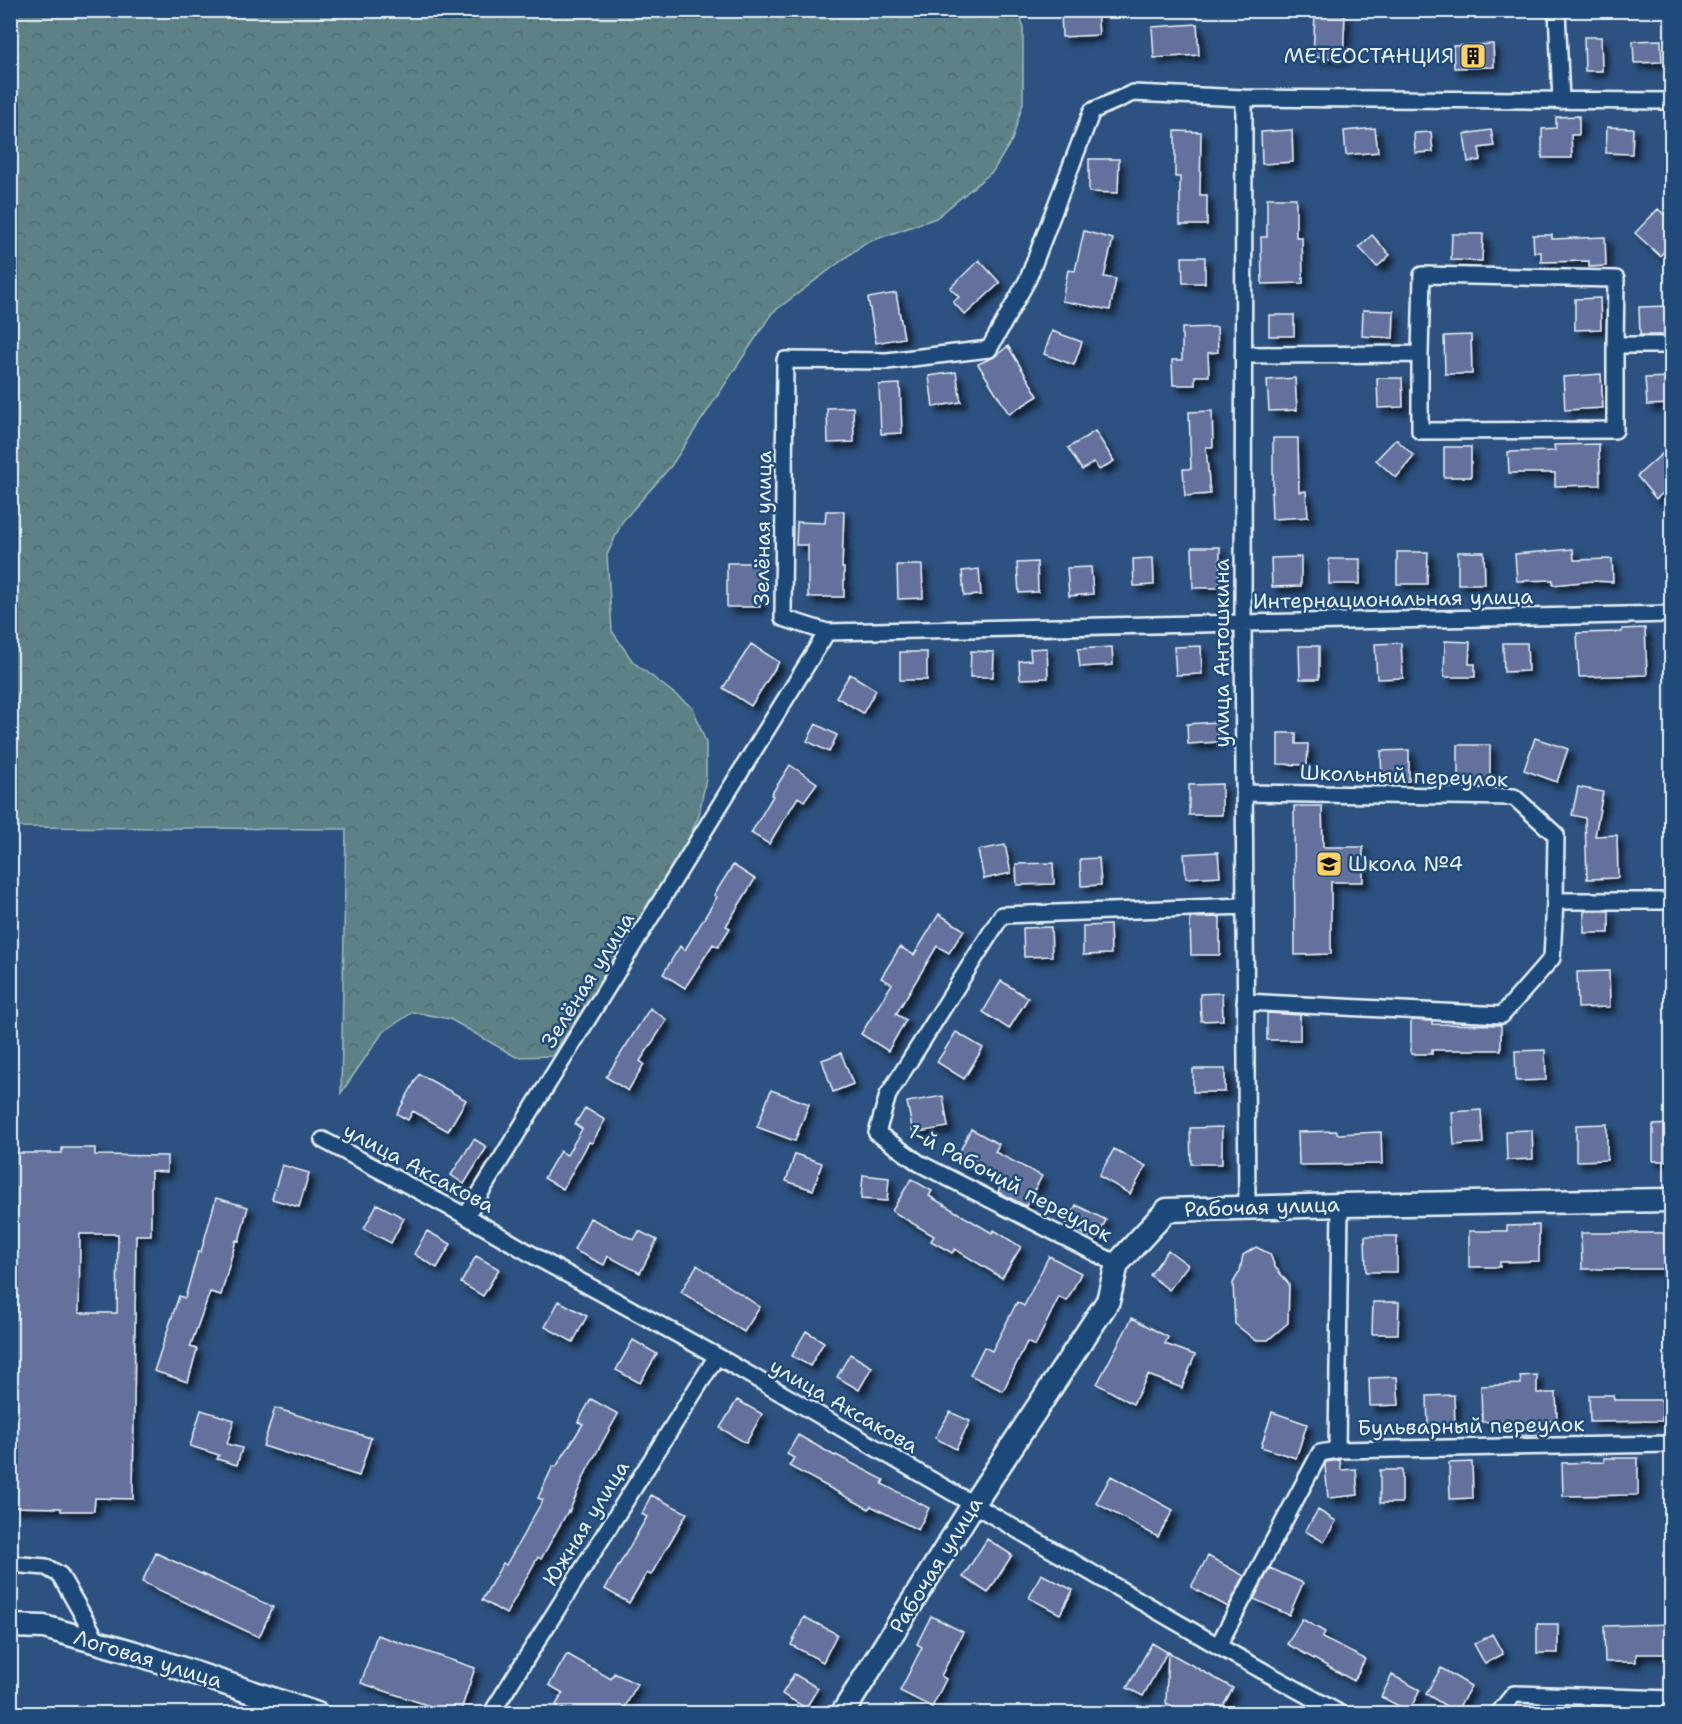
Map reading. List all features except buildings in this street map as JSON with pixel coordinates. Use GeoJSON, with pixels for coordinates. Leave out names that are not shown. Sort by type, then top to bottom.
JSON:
{"type":"FeatureCollection","features":[{"type":"Feature","properties":{"kind":"street"},"geometry":{"type":"LineString","coordinates":[[1557,10],[1561,101]]}},
{"type":"Feature","properties":{"kind":"street","name":"Зелёная улица"},"geometry":{"type":"LineString","coordinates":[[466,1216],[827,632],[783,618],[785,360],[887,361],[989,349],[1028,279],[1092,111],[1133,93],[1244,98]]}},
{"type":"Feature","properties":{"kind":"street"},"geometry":{"type":"LineString","coordinates":[[1244,98],[1671,101]]}},
{"type":"Feature","properties":{"kind":"street","name":"улица Антошкина"},"geometry":{"type":"LineString","coordinates":[[1244,98],[1243,623],[1247,1208]]}},
{"type":"Feature","properties":{"kind":"street"},"geometry":{"type":"LineString","coordinates":[[1422,275],[1617,279],[1615,345],[1615,430],[1420,430],[1422,275]]}},
{"type":"Feature","properties":{"kind":"street"},"geometry":{"type":"LineString","coordinates":[[1615,345],[1671,345]]}},
{"type":"Feature","properties":{"kind":"street"},"geometry":{"type":"LineString","coordinates":[[1243,355],[1420,354]]}},
{"type":"Feature","properties":{"kind":"street","name":"Интернациональная улица"},"geometry":{"type":"LineString","coordinates":[[827,632],[1671,614]]}},
{"type":"Feature","properties":{"kind":"street","name":"Школьный переулок"},"geometry":{"type":"LineString","coordinates":[[1244,793],[1515,797],[1556,834],[1552,958],[1502,1015],[1245,1002]]}},
{"type":"Feature","properties":{"kind":"street"},"geometry":{"type":"LineString","coordinates":[[1555,901],[1671,901]]}},
{"type":"Feature","properties":{"kind":"street","name":"1-й Рабочий переулок"},"geometry":{"type":"LineString","coordinates":[[1117,1264],[919,1163],[877,1133],[888,1095],[1002,915],[1245,906]]}},
{"type":"Feature","properties":{"kind":"street","name":"улица Аксакова"},"geometry":{"type":"LineString","coordinates":[[322,1140],[466,1216],[717,1356],[1218,1646],[1341,1713]]}},
{"type":"Feature","properties":{"kind":"street","name":"Рабочая улица"},"geometry":{"type":"LineString","coordinates":[[842,1713],[973,1505],[1108,1300],[1117,1264],[1167,1210],[1671,1200]]}},
{"type":"Feature","properties":{"kind":"street","name":"Бульварный переулок"},"geometry":{"type":"LineString","coordinates":[[1340,1205],[1337,1450],[1671,1443]]}},
{"type":"Feature","properties":{"kind":"street","name":"Южная улица"},"geometry":{"type":"LineString","coordinates":[[491,1713],[717,1356]]}},
{"type":"Feature","properties":{"kind":"street"},"geometry":{"type":"LineString","coordinates":[[1218,1646],[1320,1453],[1337,1450]]}},
{"type":"Feature","properties":{"kind":"street"},"geometry":{"type":"LineString","coordinates":[[10,1564],[46,1567],[60,1575],[98,1642]]}},
{"type":"Feature","properties":{"kind":"street","name":"Логовая улица"},"geometry":{"type":"LineString","coordinates":[[10,1626],[44,1627],[98,1642],[317,1713]]}},
{"type":"Feature","properties":{"kind":"street"},"geometry":{"type":"LineString","coordinates":[[1498,1713],[1514,1694],[1671,1700]]}},
{"type":"Feature","properties":{"kind":"green space"},"geometry":{"type":"Polygon","coordinates":[[[11,11],[1020,11],[1023,28],[1023,103],[1012,140],[993,171],[936,218],[865,243],[772,313],[671,466],[622,522],[607,555],[612,631],[633,662],[693,708],[706,743],[706,778],[699,815],[669,883],[552,1056],[516,1057],[450,1019],[413,1012],[383,1032],[341,1093],[346,829],[11,827],[11,11]]]}},
{"type":"Feature","properties":{"kind":"place","name":"МЕТЕОСТАНЦИЯ"},"geometry":{"type":"Point","coordinates":[1473,56]}},
{"type":"Feature","properties":{"kind":"place","name":"Школа №4"},"geometry":{"type":"Point","coordinates":[1329,864]}}]}
